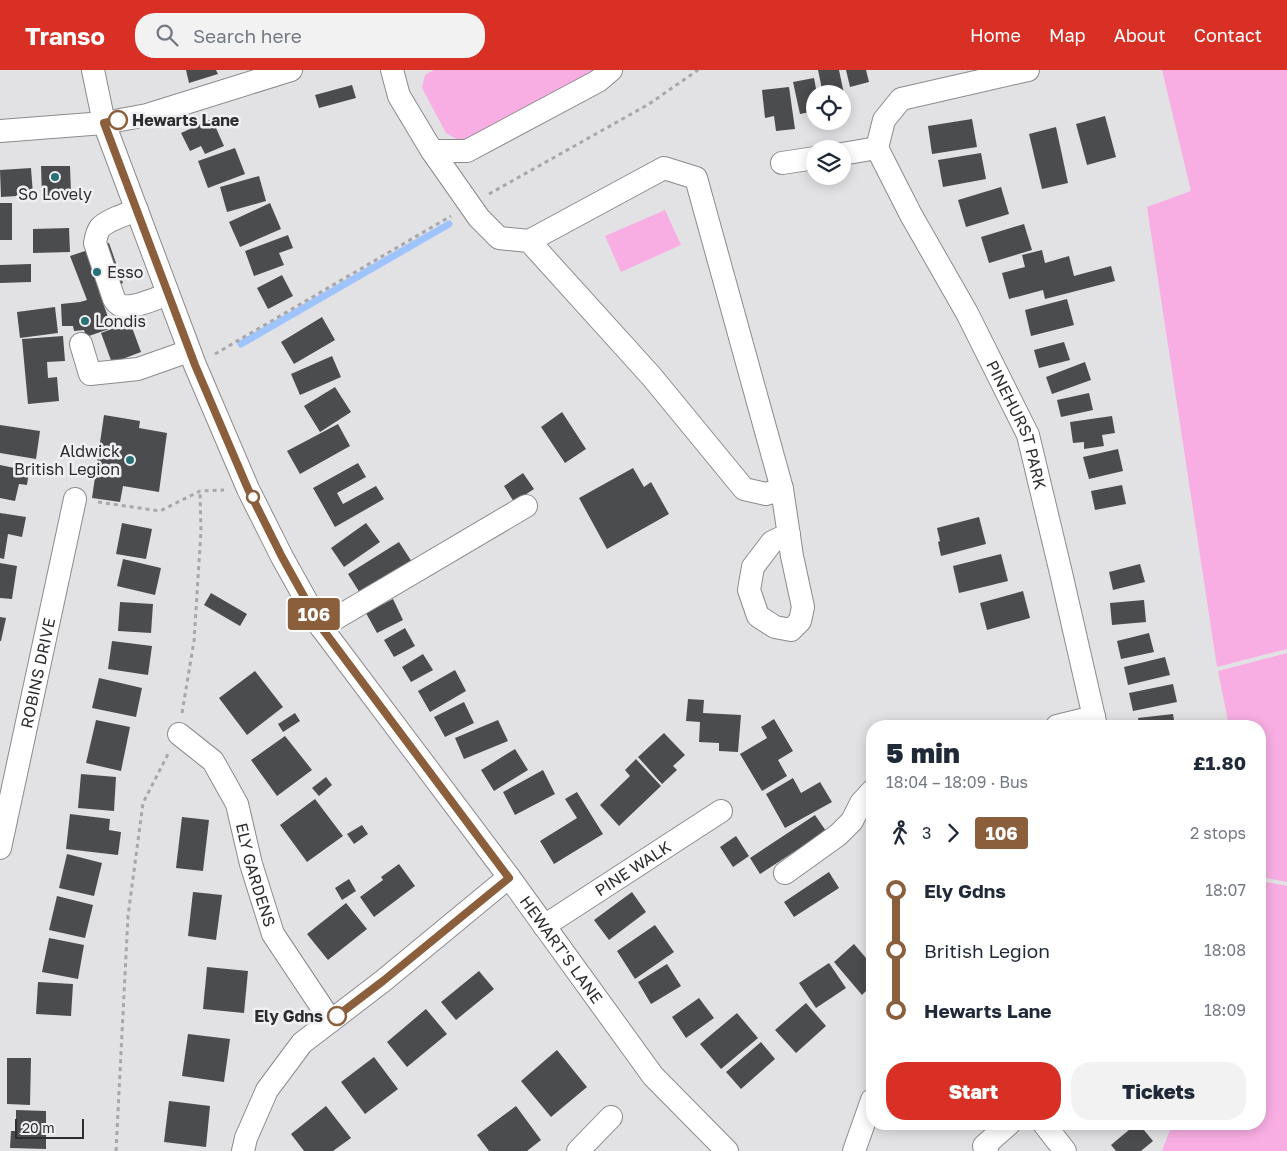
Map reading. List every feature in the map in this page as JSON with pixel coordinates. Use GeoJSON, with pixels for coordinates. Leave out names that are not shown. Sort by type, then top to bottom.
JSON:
{"type":"FeatureCollection","features":[{"type":"Feature","properties":{"kind":"street","name":"HEWART'S LANE"},"geometry":{"type":"LineString","coordinates":[[93,70],[104,123],[192,358],[248,489],[282,557],[321,627],[509,878],[653,1076],[727,1151]]}},
{"type":"Feature","properties":{"kind":"street"},"geometry":{"type":"LineString","coordinates":[[0,131],[104,123],[147,115],[292,70]]}},
{"type":"Feature","properties":{"kind":"street"},"geometry":{"type":"LineString","coordinates":[[392,70],[399,96],[432,151],[479,218],[499,238],[529,241],[664,168],[696,178],[782,489],[788,534]]}},
{"type":"Feature","properties":{"kind":"street"},"geometry":{"type":"LineString","coordinates":[[432,151],[467,151],[598,81],[611,70]]}},
{"type":"Feature","properties":{"kind":"street"},"geometry":{"type":"LineString","coordinates":[[851,152],[877,148],[884,120],[902,100],[1028,70]]}},
{"type":"Feature","properties":{"kind":"street","name":"PINEHURST PARK"},"geometry":{"type":"LineString","coordinates":[[877,148],[911,214],[967,312],[1028,435],[1095,720]]}},
{"type":"Feature","properties":{"kind":"street"},"geometry":{"type":"LineString","coordinates":[[782,163],[806,159]]}},
{"type":"Feature","properties":{"kind":"street"},"geometry":{"type":"LineString","coordinates":[[137,210],[105,224],[99,228],[96,235],[96,243],[114,300],[118,305],[125,306],[146,302],[168,294]]}},
{"type":"Feature","properties":{"kind":"street"},"geometry":{"type":"LineString","coordinates":[[529,241],[652,377],[744,490],[766,494],[782,489]]}},
{"type":"Feature","properties":{"kind":"street"},"geometry":{"type":"LineString","coordinates":[[81,344],[90,374],[138,369],[192,358]]}},
{"type":"Feature","properties":{"kind":"street","name":"ROBINS DRIVE"},"geometry":{"type":"LineString","coordinates":[[0,848],[75,499]]}},
{"type":"Feature","properties":{"kind":"street"},"geometry":{"type":"LineString","coordinates":[[321,627],[526,506]]}},
{"type":"Feature","properties":{"kind":"street","name":"ELY GARDENS"},"geometry":{"type":"LineString","coordinates":[[179,734],[213,761],[237,804],[251,864],[273,934],[331,1021]]}},
{"type":"Feature","properties":{"kind":"street"},"geometry":{"type":"LineString","coordinates":[[785,873],[838,835],[852,821],[866,798]]}},
{"type":"Feature","properties":{"kind":"street","name":"PINE WALK"},"geometry":{"type":"LineString","coordinates":[[544,926],[721,811]]}},
{"type":"Feature","properties":{"kind":"street"},"geometry":{"type":"LineString","coordinates":[[243,1151],[246,1138],[268,1090],[302,1043],[383,981],[509,878]]}},
{"type":"Feature","properties":{"kind":"street"},"geometry":{"type":"LineString","coordinates":[[578,1151],[610,1117]]}},
{"type":"Feature","properties":{"kind":"street"},"geometry":{"type":"LineString","coordinates":[[854,1151],[866,1117]]}},
{"type":"Feature","properties":{"kind":"street"},"geometry":{"type":"LineString","coordinates":[[987,1151],[984,1146],[1001,1130]]}},
{"type":"Feature","properties":{"kind":"street"},"geometry":{"type":"LineString","coordinates":[[1049,1130],[1065,1151]]}},
{"type":"Feature","properties":{"kind":"path"},"geometry":{"type":"LineString","coordinates":[[192,358],[649,104],[698,70]]}},
{"type":"Feature","properties":{"kind":"path"},"geometry":{"type":"LineString","coordinates":[[75,499],[160,511],[200,491],[248,489]]}},
{"type":"Feature","properties":{"kind":"path"},"geometry":{"type":"LineString","coordinates":[[116,1151],[128,916],[143,803],[179,734],[194,641],[202,531],[200,491]]}},
{"type":"Feature","properties":{"kind":"shaded area"},"geometry":{"type":"Polygon","coordinates":[[[434,70],[598,70],[472,140],[458,140],[446,133],[422,88],[425,75],[434,70]]]}},
{"type":"Feature","properties":{"kind":"shaded area"},"geometry":{"type":"Polygon","coordinates":[[[1162,70],[1287,70],[1287,649],[1217,667],[1147,207],[1191,191],[1162,70]]]}},
{"type":"Feature","properties":{"kind":"shaded area"},"geometry":{"type":"Polygon","coordinates":[[[665,210],[681,245],[621,272],[605,236],[665,210]]]}},
{"type":"Feature","properties":{"kind":"shaded area"},"geometry":{"type":"Polygon","coordinates":[[[1287,653],[1287,882],[1266,878],[1266,720],[1228,720],[1218,671],[1287,653]]]}},
{"type":"Feature","properties":{"kind":"shaded area"},"geometry":{"type":"Polygon","coordinates":[[[1266,882],[1287,886],[1287,1151],[1162,1151],[1170,1130],[1266,1130],[1266,882]]]}},
{"type":"Feature","properties":{"kind":"building"},"geometry":{"type":"Polygon","coordinates":[[[186,70],[216,70],[218,74],[189,83],[186,70]]]}},
{"type":"Feature","properties":{"kind":"building"},"geometry":{"type":"Polygon","coordinates":[[[818,70],[839,70],[842,85],[821,85],[818,70]]]}},
{"type":"Feature","properties":{"kind":"building"},"geometry":{"type":"Polygon","coordinates":[[[846,70],[866,70],[869,82],[851,87],[846,70]]]}},
{"type":"Feature","properties":{"kind":"building"},"geometry":{"type":"Polygon","coordinates":[[[814,78],[815,85],[806,85],[806,113],[800,114],[793,82],[814,78]]]}},
{"type":"Feature","properties":{"kind":"building"},"geometry":{"type":"Polygon","coordinates":[[[352,85],[356,98],[319,108],[315,95],[352,85]]]}},
{"type":"Feature","properties":{"kind":"building"},"geometry":{"type":"Polygon","coordinates":[[[789,87],[795,129],[776,131],[774,116],[765,118],[762,90],[789,87]]]}},
{"type":"Feature","properties":{"kind":"building"},"geometry":{"type":"Polygon","coordinates":[[[1105,116],[1116,157],[1087,165],[1076,124],[1105,116]]]}},
{"type":"Feature","properties":{"kind":"building"},"geometry":{"type":"Polygon","coordinates":[[[212,119],[224,146],[205,154],[201,146],[190,151],[181,133],[212,119]]]}},
{"type":"Feature","properties":{"kind":"building"},"geometry":{"type":"Polygon","coordinates":[[[972,119],[977,147],[932,154],[928,126],[972,119]]]}},
{"type":"Feature","properties":{"kind":"building"},"geometry":{"type":"Polygon","coordinates":[[[1056,127],[1068,183],[1042,189],[1029,134],[1056,127]]]}},
{"type":"Feature","properties":{"kind":"building"},"geometry":{"type":"Polygon","coordinates":[[[235,148],[245,174],[208,188],[198,161],[235,148]]]}},
{"type":"Feature","properties":{"kind":"building"},"geometry":{"type":"Polygon","coordinates":[[[981,153],[986,179],[943,187],[938,160],[981,153]]]}},
{"type":"Feature","properties":{"kind":"building"},"geometry":{"type":"Polygon","coordinates":[[[41,166],[70,166],[71,194],[42,196],[41,166]]]}},
{"type":"Feature","properties":{"kind":"building"},"geometry":{"type":"Polygon","coordinates":[[[31,168],[33,195],[1,197],[0,170],[31,168]]]}},
{"type":"Feature","properties":{"kind":"building"},"geometry":{"type":"Polygon","coordinates":[[[259,176],[266,201],[227,212],[220,187],[259,176]]]}},
{"type":"Feature","properties":{"kind":"building"},"geometry":{"type":"Polygon","coordinates":[[[1001,187],[1009,214],[966,227],[958,200],[1001,187]]]}},
{"type":"Feature","properties":{"kind":"building"},"geometry":{"type":"Polygon","coordinates":[[[0,203],[12,203],[12,240],[0,240],[0,203]]]}},
{"type":"Feature","properties":{"kind":"building"},"geometry":{"type":"Polygon","coordinates":[[[270,203],[281,229],[240,247],[229,222],[270,203]]]}},
{"type":"Feature","properties":{"kind":"building"},"geometry":{"type":"Polygon","coordinates":[[[1024,224],[1032,250],[989,263],[981,237],[1024,224]]]}},
{"type":"Feature","properties":{"kind":"building"},"geometry":{"type":"Polygon","coordinates":[[[69,228],[70,252],[33,253],[33,229],[69,228]]]}},
{"type":"Feature","properties":{"kind":"building"},"geometry":{"type":"Polygon","coordinates":[[[288,235],[293,248],[279,253],[284,265],[254,276],[245,251],[288,235]]]}},
{"type":"Feature","properties":{"kind":"building"},"geometry":{"type":"Polygon","coordinates":[[[109,243],[123,283],[99,292],[112,328],[86,337],[84,330],[74,331],[73,326],[62,326],[61,304],[87,300],[70,256],[109,243]]]}},
{"type":"Feature","properties":{"kind":"building"},"geometry":{"type":"Polygon","coordinates":[[[1042,250],[1045,263],[1069,256],[1074,276],[1111,266],[1115,281],[1045,299],[1043,290],[1009,299],[1002,273],[1025,267],[1022,255],[1042,250]]]}},
{"type":"Feature","properties":{"kind":"building"},"geometry":{"type":"Polygon","coordinates":[[[31,264],[31,282],[0,283],[0,265],[31,264]]]}},
{"type":"Feature","properties":{"kind":"building"},"geometry":{"type":"Polygon","coordinates":[[[282,275],[293,296],[268,309],[257,288],[282,275]]]}},
{"type":"Feature","properties":{"kind":"building"},"geometry":{"type":"Polygon","coordinates":[[[1067,299],[1074,325],[1031,336],[1025,310],[1067,299]]]}},
{"type":"Feature","properties":{"kind":"building"},"geometry":{"type":"Polygon","coordinates":[[[55,307],[58,333],[20,338],[17,312],[55,307]]]}},
{"type":"Feature","properties":{"kind":"building"},"geometry":{"type":"Polygon","coordinates":[[[322,317],[335,340],[294,364],[281,342],[322,317]]]}},
{"type":"Feature","properties":{"kind":"building"},"geometry":{"type":"Polygon","coordinates":[[[130,322],[141,352],[112,363],[101,333],[130,322]]]}},
{"type":"Feature","properties":{"kind":"building"},"geometry":{"type":"Polygon","coordinates":[[[63,336],[65,361],[47,362],[48,378],[57,377],[59,401],[28,404],[22,339],[63,336]]]}},
{"type":"Feature","properties":{"kind":"building"},"geometry":{"type":"Polygon","coordinates":[[[1064,342],[1070,360],[1039,368],[1034,350],[1064,342]]]}},
{"type":"Feature","properties":{"kind":"building"},"geometry":{"type":"Polygon","coordinates":[[[332,356],[341,377],[300,395],[291,374],[332,356]]]}},
{"type":"Feature","properties":{"kind":"building"},"geometry":{"type":"Polygon","coordinates":[[[1085,362],[1091,380],[1052,394],[1046,377],[1085,362]]]}},
{"type":"Feature","properties":{"kind":"building"},"geometry":{"type":"Polygon","coordinates":[[[335,387],[351,412],[320,432],[304,406],[335,387]]]}},
{"type":"Feature","properties":{"kind":"building"},"geometry":{"type":"Polygon","coordinates":[[[1089,393],[1093,410],[1061,417],[1057,400],[1089,393]]]}},
{"type":"Feature","properties":{"kind":"building"},"geometry":{"type":"Polygon","coordinates":[[[562,412],[586,449],[565,463],[541,427],[562,412]]]}},
{"type":"Feature","properties":{"kind":"building","name":"Aldwick British Legion"},"geometry":{"type":"Polygon","coordinates":[[[104,415],[140,421],[139,428],[167,433],[159,492],[123,486],[120,502],[92,498],[104,415]]]}},
{"type":"Feature","properties":{"kind":"building"},"geometry":{"type":"Polygon","coordinates":[[[1112,416],[1115,433],[1102,435],[1104,446],[1084,449],[1084,442],[1073,443],[1070,422],[1112,416]]]}},
{"type":"Feature","properties":{"kind":"building"},"geometry":{"type":"Polygon","coordinates":[[[338,424],[350,446],[300,474],[287,451],[338,424]]]}},
{"type":"Feature","properties":{"kind":"building"},"geometry":{"type":"Polygon","coordinates":[[[0,425],[40,431],[36,459],[0,453],[0,425]]]}},
{"type":"Feature","properties":{"kind":"building"},"geometry":{"type":"Polygon","coordinates":[[[1118,449],[1123,471],[1089,479],[1083,457],[1118,449]]]}},
{"type":"Feature","properties":{"kind":"building"},"geometry":{"type":"Polygon","coordinates":[[[358,463],[366,477],[337,493],[343,504],[376,486],[384,499],[335,527],[313,488],[358,463]]]}},
{"type":"Feature","properties":{"kind":"building"},"geometry":{"type":"Polygon","coordinates":[[[0,465],[29,471],[27,485],[19,484],[15,501],[0,498],[0,465]]]}},
{"type":"Feature","properties":{"kind":"building"},"geometry":{"type":"Polygon","coordinates":[[[633,468],[644,487],[651,482],[669,514],[607,549],[579,498],[633,468]]]}},
{"type":"Feature","properties":{"kind":"building"},"geometry":{"type":"Polygon","coordinates":[[[523,473],[534,489],[514,502],[504,486],[523,473]]]}},
{"type":"Feature","properties":{"kind":"building"},"geometry":{"type":"Polygon","coordinates":[[[1122,485],[1126,504],[1095,510],[1091,491],[1122,485]]]}},
{"type":"Feature","properties":{"kind":"building"},"geometry":{"type":"Polygon","coordinates":[[[0,513],[26,517],[22,537],[8,534],[4,559],[0,558],[0,513]]]}},
{"type":"Feature","properties":{"kind":"building"},"geometry":{"type":"Polygon","coordinates":[[[979,517],[986,544],[941,556],[937,528],[979,517]]]}},
{"type":"Feature","properties":{"kind":"building"},"geometry":{"type":"Polygon","coordinates":[[[122,523],[152,529],[146,559],[116,554],[122,523]]]}},
{"type":"Feature","properties":{"kind":"building"},"geometry":{"type":"Polygon","coordinates":[[[366,523],[380,542],[344,567],[331,548],[366,523]]]}},
{"type":"Feature","properties":{"kind":"building"},"geometry":{"type":"Polygon","coordinates":[[[399,542],[412,562],[360,593],[348,574],[399,542]]]}},
{"type":"Feature","properties":{"kind":"building"},"geometry":{"type":"Polygon","coordinates":[[[1001,554],[1008,581],[959,593],[953,566],[1001,554]]]}},
{"type":"Feature","properties":{"kind":"building"},"geometry":{"type":"Polygon","coordinates":[[[123,559],[161,568],[155,595],[117,586],[123,559]]]}},
{"type":"Feature","properties":{"kind":"building"},"geometry":{"type":"Polygon","coordinates":[[[0,563],[17,566],[12,599],[0,598],[0,563]]]}},
{"type":"Feature","properties":{"kind":"building"},"geometry":{"type":"Polygon","coordinates":[[[1140,564],[1145,582],[1113,590],[1109,572],[1140,564]]]}},
{"type":"Feature","properties":{"kind":"building"},"geometry":{"type":"Polygon","coordinates":[[[1023,591],[1030,618],[987,630],[980,603],[1023,591]]]}},
{"type":"Feature","properties":{"kind":"building"},"geometry":{"type":"Polygon","coordinates":[[[211,593],[247,614],[240,626],[204,605],[211,593]]]}},
{"type":"Feature","properties":{"kind":"building"},"geometry":{"type":"Polygon","coordinates":[[[393,599],[403,620],[377,633],[366,613],[393,599]]]}},
{"type":"Feature","properties":{"kind":"building"},"geometry":{"type":"Polygon","coordinates":[[[1144,600],[1146,622],[1112,625],[1110,603],[1144,600]]]}},
{"type":"Feature","properties":{"kind":"building"},"geometry":{"type":"Polygon","coordinates":[[[120,602],[153,604],[151,633],[118,631],[120,602]]]}},
{"type":"Feature","properties":{"kind":"building"},"geometry":{"type":"Polygon","coordinates":[[[0,617],[6,618],[1,641],[0,641],[0,617]]]}},
{"type":"Feature","properties":{"kind":"building"},"geometry":{"type":"Polygon","coordinates":[[[405,628],[415,646],[394,657],[384,640],[405,628]]]}},
{"type":"Feature","properties":{"kind":"building"},"geometry":{"type":"Polygon","coordinates":[[[1149,633],[1154,652],[1121,659],[1117,641],[1149,633]]]}},
{"type":"Feature","properties":{"kind":"building"},"geometry":{"type":"Polygon","coordinates":[[[112,641],[152,646],[148,675],[108,669],[112,641]]]}},
{"type":"Feature","properties":{"kind":"building"},"geometry":{"type":"Polygon","coordinates":[[[423,654],[433,670],[411,682],[402,667],[423,654]]]}},
{"type":"Feature","properties":{"kind":"building"},"geometry":{"type":"Polygon","coordinates":[[[1165,657],[1170,675],[1128,685],[1124,667],[1165,657]]]}},
{"type":"Feature","properties":{"kind":"building"},"geometry":{"type":"Polygon","coordinates":[[[455,670],[466,691],[430,712],[418,691],[455,670]]]}},
{"type":"Feature","properties":{"kind":"building"},"geometry":{"type":"Polygon","coordinates":[[[255,671],[283,707],[247,735],[219,698],[255,671]]]}},
{"type":"Feature","properties":{"kind":"building"},"geometry":{"type":"Polygon","coordinates":[[[99,678],[142,688],[136,717],[92,708],[99,678]]]}},
{"type":"Feature","properties":{"kind":"building"},"geometry":{"type":"Polygon","coordinates":[[[1173,684],[1177,702],[1133,711],[1129,693],[1173,684]]]}},
{"type":"Feature","properties":{"kind":"building"},"geometry":{"type":"Polygon","coordinates":[[[688,699],[704,700],[703,713],[741,715],[738,752],[719,751],[719,743],[699,742],[700,722],[686,721],[688,699]]]}},
{"type":"Feature","properties":{"kind":"building"},"geometry":{"type":"Polygon","coordinates":[[[464,702],[474,723],[445,737],[434,717],[464,702]]]}},
{"type":"Feature","properties":{"kind":"building"},"geometry":{"type":"Polygon","coordinates":[[[295,713],[300,721],[283,732],[278,724],[295,713]]]}},
{"type":"Feature","properties":{"kind":"building"},"geometry":{"type":"Polygon","coordinates":[[[1173,714],[1174,720],[1138,720],[1138,718],[1173,714]]]}},
{"type":"Feature","properties":{"kind":"building"},"geometry":{"type":"Polygon","coordinates":[[[774,719],[793,751],[778,760],[787,776],[762,791],[740,754],[767,738],[761,727],[774,719]]]}},
{"type":"Feature","properties":{"kind":"building"},"geometry":{"type":"Polygon","coordinates":[[[96,720],[130,727],[121,771],[86,763],[96,720]]]}},
{"type":"Feature","properties":{"kind":"building"},"geometry":{"type":"Polygon","coordinates":[[[498,720],[508,741],[464,759],[455,738],[498,720]]]}},
{"type":"Feature","properties":{"kind":"building"},"geometry":{"type":"Polygon","coordinates":[[[664,733],[685,755],[673,766],[677,770],[662,784],[638,757],[664,733]]]}},
{"type":"Feature","properties":{"kind":"building"},"geometry":{"type":"Polygon","coordinates":[[[285,736],[312,770],[277,796],[251,760],[285,736]]]}},
{"type":"Feature","properties":{"kind":"building"},"geometry":{"type":"Polygon","coordinates":[[[515,749],[528,770],[494,791],[481,770],[515,749]]]}},
{"type":"Feature","properties":{"kind":"building"},"geometry":{"type":"Polygon","coordinates":[[[636,759],[661,786],[619,826],[600,805],[630,776],[625,770],[636,759]]]}},
{"type":"Feature","properties":{"kind":"building"},"geometry":{"type":"Polygon","coordinates":[[[543,770],[555,794],[515,815],[503,792],[543,770]]]}},
{"type":"Feature","properties":{"kind":"building"},"geometry":{"type":"Polygon","coordinates":[[[81,774],[116,777],[114,811],[78,808],[81,774]]]}},
{"type":"Feature","properties":{"kind":"building"},"geometry":{"type":"Polygon","coordinates":[[[326,777],[332,785],[319,796],[312,788],[326,777]]]}},
{"type":"Feature","properties":{"kind":"building"},"geometry":{"type":"Polygon","coordinates":[[[793,778],[801,793],[820,782],[832,802],[785,828],[766,794],[793,778]]]}},
{"type":"Feature","properties":{"kind":"building"},"geometry":{"type":"Polygon","coordinates":[[[577,792],[603,834],[554,864],[540,841],[577,818],[565,799],[577,792]]]}},
{"type":"Feature","properties":{"kind":"building"},"geometry":{"type":"Polygon","coordinates":[[[315,799],[343,836],[307,862],[280,825],[315,799]]]}},
{"type":"Feature","properties":{"kind":"building"},"geometry":{"type":"Polygon","coordinates":[[[70,814],[110,819],[109,830],[121,832],[118,855],[66,849],[70,814]]]}},
{"type":"Feature","properties":{"kind":"building"},"geometry":{"type":"Polygon","coordinates":[[[815,815],[826,831],[760,874],[750,858],[815,815]]]}},
{"type":"Feature","properties":{"kind":"building"},"geometry":{"type":"Polygon","coordinates":[[[182,817],[209,820],[203,871],[176,868],[182,817]]]}},
{"type":"Feature","properties":{"kind":"building"},"geometry":{"type":"Polygon","coordinates":[[[362,825],[368,834],[354,844],[347,834],[362,825]]]}},
{"type":"Feature","properties":{"kind":"building"},"geometry":{"type":"Polygon","coordinates":[[[736,836],[749,856],[733,867],[720,847],[736,836]]]}},
{"type":"Feature","properties":{"kind":"building"},"geometry":{"type":"Polygon","coordinates":[[[67,854],[102,863],[94,896],[59,888],[67,854]]]}},
{"type":"Feature","properties":{"kind":"building"},"geometry":{"type":"Polygon","coordinates":[[[399,864],[415,886],[374,917],[360,897],[383,880],[381,877],[399,864]]]}},
{"type":"Feature","properties":{"kind":"building"},"geometry":{"type":"Polygon","coordinates":[[[829,872],[839,888],[794,917],[784,902],[829,872]]]}},
{"type":"Feature","properties":{"kind":"building"},"geometry":{"type":"Polygon","coordinates":[[[349,879],[356,891],[342,900],[335,888],[349,879]]]}},
{"type":"Feature","properties":{"kind":"building"},"geometry":{"type":"Polygon","coordinates":[[[193,892],[222,895],[216,940],[188,936],[193,892]]]}},
{"type":"Feature","properties":{"kind":"building"},"geometry":{"type":"Polygon","coordinates":[[[632,892],[646,912],[609,940],[594,920],[632,892]]]}},
{"type":"Feature","properties":{"kind":"building"},"geometry":{"type":"Polygon","coordinates":[[[57,896],[93,905],[85,938],[49,930],[57,896]]]}},
{"type":"Feature","properties":{"kind":"building"},"geometry":{"type":"Polygon","coordinates":[[[346,903],[367,929],[328,960],[307,934],[346,903]]]}},
{"type":"Feature","properties":{"kind":"building"},"geometry":{"type":"Polygon","coordinates":[[[655,925],[674,952],[635,979],[617,951],[655,925]]]}},
{"type":"Feature","properties":{"kind":"building"},"geometry":{"type":"Polygon","coordinates":[[[49,938],[84,945],[78,979],[42,972],[49,938]]]}},
{"type":"Feature","properties":{"kind":"building"},"geometry":{"type":"Polygon","coordinates":[[[854,944],[866,958],[866,991],[862,995],[834,962],[854,944]]]}},
{"type":"Feature","properties":{"kind":"building"},"geometry":{"type":"Polygon","coordinates":[[[829,963],[846,988],[816,1008],[799,983],[829,963]]]}},
{"type":"Feature","properties":{"kind":"building"},"geometry":{"type":"Polygon","coordinates":[[[667,964],[681,986],[651,1004],[638,982],[667,964]]]}},
{"type":"Feature","properties":{"kind":"building"},"geometry":{"type":"Polygon","coordinates":[[[207,967],[248,971],[244,1013],[203,1009],[207,967]]]}},
{"type":"Feature","properties":{"kind":"building"},"geometry":{"type":"Polygon","coordinates":[[[479,971],[494,989],[456,1020],[441,1002],[479,971]]]}},
{"type":"Feature","properties":{"kind":"building"},"geometry":{"type":"Polygon","coordinates":[[[38,982],[73,984],[71,1016],[36,1014],[38,982]]]}},
{"type":"Feature","properties":{"kind":"building"},"geometry":{"type":"Polygon","coordinates":[[[699,998],[714,1018],[686,1038],[672,1017],[699,998]]]}},
{"type":"Feature","properties":{"kind":"building"},"geometry":{"type":"Polygon","coordinates":[[[806,1003],[826,1026],[796,1053],[775,1030],[806,1003]]]}},
{"type":"Feature","properties":{"kind":"building"},"geometry":{"type":"Polygon","coordinates":[[[426,1009],[447,1034],[407,1067],[387,1042],[426,1009]]]}},
{"type":"Feature","properties":{"kind":"building"},"geometry":{"type":"Polygon","coordinates":[[[737,1013],[758,1038],[721,1069],[700,1044],[737,1013]]]}},
{"type":"Feature","properties":{"kind":"building"},"geometry":{"type":"Polygon","coordinates":[[[188,1034],[230,1039],[224,1082],[182,1076],[188,1034]]]}},
{"type":"Feature","properties":{"kind":"building"},"geometry":{"type":"Polygon","coordinates":[[[761,1042],[775,1059],[741,1089],[726,1072],[761,1042]]]}},
{"type":"Feature","properties":{"kind":"building"},"geometry":{"type":"Polygon","coordinates":[[[557,1050],[587,1087],[551,1117],[521,1081],[557,1050]]]}},
{"type":"Feature","properties":{"kind":"building"},"geometry":{"type":"Polygon","coordinates":[[[374,1057],[398,1089],[365,1114],[341,1082],[374,1057]]]}},
{"type":"Feature","properties":{"kind":"building"},"geometry":{"type":"Polygon","coordinates":[[[7,1058],[31,1058],[30,1105],[7,1104],[7,1058]]]}},
{"type":"Feature","properties":{"kind":"building"},"geometry":{"type":"Polygon","coordinates":[[[169,1101],[210,1106],[206,1147],[164,1142],[169,1101]]]}},
{"type":"Feature","properties":{"kind":"building"},"geometry":{"type":"Polygon","coordinates":[[[326,1106],[351,1138],[333,1151],[304,1151],[291,1134],[326,1106]]]}},
{"type":"Feature","properties":{"kind":"building"},"geometry":{"type":"Polygon","coordinates":[[[516,1106],[541,1140],[527,1151],[489,1151],[477,1135],[516,1106]]]}},
{"type":"Feature","properties":{"kind":"building"},"geometry":{"type":"Polygon","coordinates":[[[16,1110],[46,1111],[46,1149],[10,1148],[11,1131],[16,1131],[16,1110]]]}},
{"type":"Feature","properties":{"kind":"building"},"geometry":{"type":"Polygon","coordinates":[[[1129,1130],[1144,1130],[1153,1141],[1141,1151],[1116,1151],[1111,1145],[1129,1130]]]}},
{"type":"Feature","properties":{"kind":"waterway"},"geometry":{"type":"LineString","coordinates":[[241,344],[449,224]]}},
{"type":"Feature","properties":{"kind":"bus line","name":"106"},"geometry":{"type":"LineString","coordinates":[[118,120],[104,123],[189,351],[248,489],[282,557],[321,627],[509,878],[337,1016]]}},
{"type":"Feature","properties":{"kind":"place","name":"Hewarts Lane"},"geometry":{"type":"Point","coordinates":[118,120]}},
{"type":"Feature","properties":{"kind":"place","name":"So Lovely"},"geometry":{"type":"Point","coordinates":[55,177]}},
{"type":"Feature","properties":{"kind":"place","name":"Esso"},"geometry":{"type":"Point","coordinates":[97,272]}},
{"type":"Feature","properties":{"kind":"place","name":"Londis"},"geometry":{"type":"Point","coordinates":[85,321]}},
{"type":"Feature","properties":{"kind":"place","name":"Aldwick British Legion"},"geometry":{"type":"Point","coordinates":[130,460]}},
{"type":"Feature","properties":{"kind":"place","name":"Ely Gdns"},"geometry":{"type":"Point","coordinates":[337,1016]}}]}
